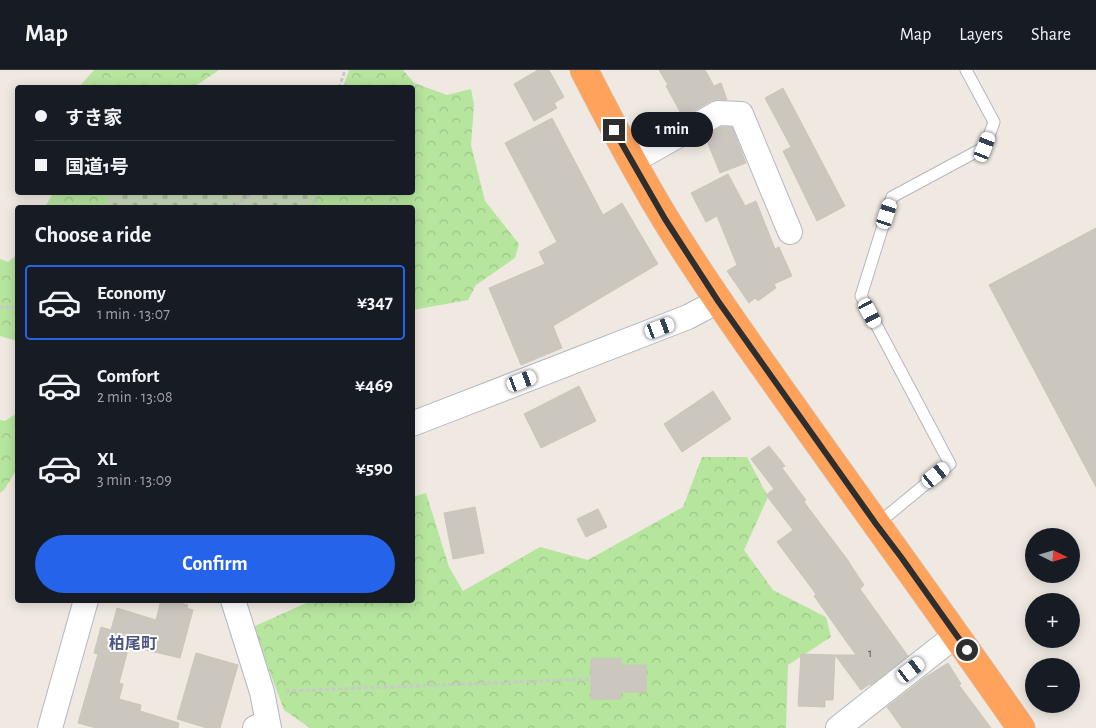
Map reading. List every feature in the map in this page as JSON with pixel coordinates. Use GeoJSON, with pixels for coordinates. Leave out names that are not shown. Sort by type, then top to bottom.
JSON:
{"type":"FeatureCollection","features":[{"type":"Feature","properties":{"kind":"highway"},"geometry":{"type":"LineString","coordinates":[[584,70],[614,130],[665,219],[718,301],[1021,728]]}},
{"type":"Feature","properties":{"kind":"street"},"geometry":{"type":"LineString","coordinates":[[632,161],[718,113],[741,114],[790,232]]}},
{"type":"Feature","properties":{"kind":"street"},"geometry":{"type":"LineString","coordinates":[[415,423],[688,317],[718,301]]}},
{"type":"Feature","properties":{"kind":"street"},"geometry":{"type":"LineString","coordinates":[[50,728],[85,603]]}},
{"type":"Feature","properties":{"kind":"street"},"geometry":{"type":"LineString","coordinates":[[234,603],[262,692],[270,728],[259,726],[255,728]]}},
{"type":"Feature","properties":{"kind":"street"},"geometry":{"type":"LineString","coordinates":[[838,728],[956,635]]}},
{"type":"Feature","properties":{"kind":"lane"},"geometry":{"type":"LineString","coordinates":[[876,524],[950,464],[861,296],[892,197],[985,147],[994,122],[966,70]]}},
{"type":"Feature","properties":{"kind":"path"},"geometry":{"type":"LineString","coordinates":[[340,85],[345,70]]}},
{"type":"Feature","properties":{"kind":"path"},"geometry":{"type":"LineString","coordinates":[[235,205],[250,195]]}},
{"type":"Feature","properties":{"kind":"path"},"geometry":{"type":"LineString","coordinates":[[0,307],[15,308]]}},
{"type":"Feature","properties":{"kind":"path"},"geometry":{"type":"LineString","coordinates":[[262,692],[590,679]]}},
{"type":"Feature","properties":{"kind":"green space"},"geometry":{"type":"Polygon","coordinates":[[[94,70],[219,70],[197,85],[81,85],[94,70]]]}},
{"type":"Feature","properties":{"kind":"green space"},"geometry":{"type":"Polygon","coordinates":[[[349,70],[403,70],[414,83],[447,95],[471,89],[474,105],[471,145],[485,201],[519,244],[515,258],[476,285],[468,300],[415,310],[415,205],[299,205],[304,195],[415,195],[415,85],[344,85],[349,70]]]}},
{"type":"Feature","properties":{"kind":"green space"},"geometry":{"type":"Polygon","coordinates":[[[52,195],[108,195],[106,205],[46,205],[52,195]]]}},
{"type":"Feature","properties":{"kind":"green space"},"geometry":{"type":"Polygon","coordinates":[[[108,195],[314,195],[308,205],[106,205],[108,195]]]}},
{"type":"Feature","properties":{"kind":"green space"},"geometry":{"type":"Polygon","coordinates":[[[15,257],[15,340],[0,336],[0,259],[8,262],[15,257]]]}},
{"type":"Feature","properties":{"kind":"green space"},"geometry":{"type":"Polygon","coordinates":[[[15,414],[15,472],[0,493],[0,420],[5,421],[15,414]]]}},
{"type":"Feature","properties":{"kind":"green space"},"geometry":{"type":"Polygon","coordinates":[[[702,457],[747,457],[768,497],[744,550],[773,590],[826,617],[831,637],[788,665],[786,728],[310,728],[284,710],[253,627],[306,603],[415,603],[415,496],[426,493],[449,567],[463,591],[540,547],[588,560],[683,507],[702,457]]]}},
{"type":"Feature","properties":{"kind":"building"},"geometry":{"type":"Polygon","coordinates":[[[538,70],[549,70],[564,97],[554,103],[557,108],[534,121],[514,84],[538,70]]]}},
{"type":"Feature","properties":{"kind":"building"},"geometry":{"type":"Polygon","coordinates":[[[659,70],[705,70],[714,86],[721,83],[727,100],[711,101],[683,117],[659,70]]]}},
{"type":"Feature","properties":{"kind":"building"},"geometry":{"type":"Polygon","coordinates":[[[783,88],[845,206],[817,221],[783,151],[791,147],[765,98],[783,88]]]}},
{"type":"Feature","properties":{"kind":"building"},"geometry":{"type":"Polygon","coordinates":[[[552,118],[603,215],[622,203],[658,264],[553,326],[562,348],[521,365],[489,288],[545,264],[539,252],[557,242],[505,143],[552,118]]]}},
{"type":"Feature","properties":{"kind":"building"},"geometry":{"type":"Polygon","coordinates":[[[721,127],[732,127],[746,163],[720,173],[705,136],[721,127]]]}},
{"type":"Feature","properties":{"kind":"building"},"geometry":{"type":"Polygon","coordinates":[[[728,174],[745,206],[756,201],[775,249],[779,247],[792,276],[774,284],[776,288],[758,301],[755,298],[749,303],[727,271],[737,265],[717,216],[706,222],[691,193],[728,174]]]}},
{"type":"Feature","properties":{"kind":"building"},"geometry":{"type":"Polygon","coordinates":[[[1096,228],[1096,487],[989,285],[1096,228]]]}},
{"type":"Feature","properties":{"kind":"building"},"geometry":{"type":"Polygon","coordinates":[[[579,386],[596,421],[541,448],[524,414],[579,386]]]}},
{"type":"Feature","properties":{"kind":"building"},"geometry":{"type":"Polygon","coordinates":[[[713,391],[731,419],[682,452],[664,424],[713,391]]]}},
{"type":"Feature","properties":{"kind":"building"},"geometry":{"type":"Polygon","coordinates":[[[769,446],[785,466],[782,468],[806,500],[804,502],[850,563],[864,585],[860,589],[908,656],[871,685],[861,690],[835,655],[856,655],[814,596],[816,594],[777,542],[793,530],[766,495],[774,489],[751,459],[769,446]]]}},
{"type":"Feature","properties":{"kind":"building"},"geometry":{"type":"Polygon","coordinates":[[[475,507],[484,553],[453,559],[444,513],[475,507]]]}},
{"type":"Feature","properties":{"kind":"building"},"geometry":{"type":"Polygon","coordinates":[[[598,509],[607,527],[586,537],[577,519],[598,509]]]}},
{"type":"Feature","properties":{"kind":"building"},"geometry":{"type":"Polygon","coordinates":[[[160,603],[181,603],[188,605],[187,608],[193,610],[180,658],[129,646],[119,683],[123,684],[119,699],[141,705],[140,711],[179,723],[178,728],[96,728],[78,723],[98,654],[94,653],[101,627],[111,630],[117,608],[156,620],[160,603]]]}},
{"type":"Feature","properties":{"kind":"building"},"geometry":{"type":"Polygon","coordinates":[[[196,653],[238,665],[220,728],[207,728],[177,719],[196,653]]]}},
{"type":"Feature","properties":{"kind":"building"},"geometry":{"type":"Polygon","coordinates":[[[801,654],[835,655],[833,700],[825,700],[825,707],[798,706],[801,654]]]}},
{"type":"Feature","properties":{"kind":"building"},"geometry":{"type":"Polygon","coordinates":[[[621,658],[621,665],[646,665],[646,692],[621,692],[621,699],[591,699],[591,659],[621,658]]]}},
{"type":"Feature","properties":{"kind":"building"},"geometry":{"type":"Polygon","coordinates":[[[948,663],[961,684],[959,685],[991,728],[902,728],[887,707],[924,678],[948,663]]]}},
{"type":"Feature","properties":{"kind":"district","name":"柏尾町"},"geometry":{"type":"Point","coordinates":[133,643]}},
{"type":"Feature","properties":{"kind":"route"},"geometry":{"type":"LineString","coordinates":[[614,130],[665,219],[718,301],[967,650]]}}]}
